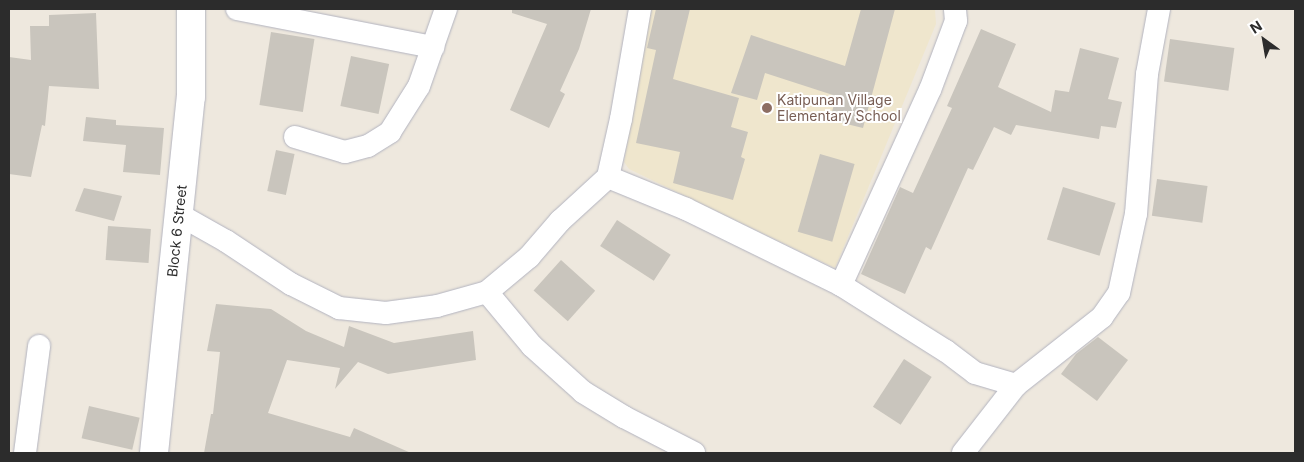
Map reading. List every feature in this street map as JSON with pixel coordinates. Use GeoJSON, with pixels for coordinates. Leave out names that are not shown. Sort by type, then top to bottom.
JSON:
{"type":"FeatureCollection","features":[{"type":"Feature","properties":{"kind":"street","name":"Block 6 Street"},"geometry":{"type":"LineString","coordinates":[[154,453],[191,97],[191,9]]}},
{"type":"Feature","properties":{"kind":"street"},"geometry":{"type":"LineString","coordinates":[[237,9],[434,48]]}},
{"type":"Feature","properties":{"kind":"street"},"geometry":{"type":"LineString","coordinates":[[295,137],[345,152],[368,146],[390,132],[419,86],[434,48],[446,9]]}},
{"type":"Feature","properties":{"kind":"street"},"geometry":{"type":"LineString","coordinates":[[178,214],[226,241],[291,284],[339,308],[386,312],[437,306],[487,292],[529,257],[560,222],[608,176],[621,119],[640,9]]}},
{"type":"Feature","properties":{"kind":"street"},"geometry":{"type":"LineString","coordinates":[[841,285],[930,90],[956,21],[954,9]]}},
{"type":"Feature","properties":{"kind":"street"},"geometry":{"type":"LineString","coordinates":[[963,453],[1016,385],[1102,316],[1119,293],[1136,214],[1147,74],[1159,9]]}},
{"type":"Feature","properties":{"kind":"street"},"geometry":{"type":"LineString","coordinates":[[608,176],[686,209],[841,285],[946,351],[975,373],[1016,385]]}},
{"type":"Feature","properties":{"kind":"street"},"geometry":{"type":"LineString","coordinates":[[487,292],[532,346],[583,392],[624,417],[694,453]]}},
{"type":"Feature","properties":{"kind":"street"},"geometry":{"type":"LineString","coordinates":[[25,453],[39,346]]}},
{"type":"Feature","properties":{"kind":"shaded area","name":"Katipunan Village Elementary School"},"geometry":{"type":"Polygon","coordinates":[[[652,9],[935,9],[936,24],[835,268],[629,169],[624,162],[642,53],[652,9]]]}},
{"type":"Feature","properties":{"kind":"building"},"geometry":{"type":"Polygon","coordinates":[[[512,9],[591,9],[579,49],[560,91],[565,94],[549,128],[510,110],[547,24],[512,13],[512,9]]]}},
{"type":"Feature","properties":{"kind":"building"},"geometry":{"type":"Polygon","coordinates":[[[656,9],[690,9],[673,79],[739,98],[731,127],[748,132],[741,157],[745,159],[733,200],[673,183],[680,152],[636,143],[656,50],[647,48],[656,9]]]}},
{"type":"Feature","properties":{"kind":"building"},"geometry":{"type":"Polygon","coordinates":[[[861,9],[895,9],[863,128],[830,120],[836,96],[765,73],[757,100],[731,93],[751,35],[845,66],[861,9]]]}},
{"type":"Feature","properties":{"kind":"building"},"geometry":{"type":"Polygon","coordinates":[[[96,13],[99,89],[49,86],[45,126],[42,125],[31,177],[9,174],[9,57],[31,60],[30,26],[49,26],[49,15],[96,13]]]}},
{"type":"Feature","properties":{"kind":"building"},"geometry":{"type":"Polygon","coordinates":[[[981,29],[1016,44],[998,87],[1051,112],[1055,90],[1069,92],[1080,48],[1119,58],[1108,99],[1122,102],[1116,128],[1101,126],[1099,139],[1016,125],[1011,135],[994,127],[973,170],[968,168],[931,250],[926,247],[905,294],[861,274],[900,187],[913,193],[952,108],[947,106],[981,29]]]}},
{"type":"Feature","properties":{"kind":"building"},"geometry":{"type":"Polygon","coordinates":[[[271,32],[314,39],[303,112],[259,105],[271,32]]]}},
{"type":"Feature","properties":{"kind":"building"},"geometry":{"type":"Polygon","coordinates":[[[1170,39],[1234,48],[1228,91],[1164,82],[1170,39]]]}},
{"type":"Feature","properties":{"kind":"building"},"geometry":{"type":"Polygon","coordinates":[[[351,56],[389,64],[379,114],[340,106],[351,56]]]}},
{"type":"Feature","properties":{"kind":"building"},"geometry":{"type":"Polygon","coordinates":[[[86,117],[116,120],[116,125],[164,128],[160,175],[123,172],[126,145],[83,141],[86,117]]]}},
{"type":"Feature","properties":{"kind":"building"},"geometry":{"type":"Polygon","coordinates":[[[276,150],[295,154],[286,195],[267,191],[276,150]]]}},
{"type":"Feature","properties":{"kind":"building"},"geometry":{"type":"Polygon","coordinates":[[[820,154],[855,164],[832,242],[798,232],[820,154]]]}},
{"type":"Feature","properties":{"kind":"building"},"geometry":{"type":"Polygon","coordinates":[[[1157,179],[1208,186],[1202,223],[1152,216],[1157,179]]]}},
{"type":"Feature","properties":{"kind":"building"},"geometry":{"type":"Polygon","coordinates":[[[1063,187],[1116,203],[1100,256],[1047,240],[1063,187]]]}},
{"type":"Feature","properties":{"kind":"building"},"geometry":{"type":"Polygon","coordinates":[[[84,188],[122,196],[114,221],[75,211],[84,188]]]}},
{"type":"Feature","properties":{"kind":"building"},"geometry":{"type":"Polygon","coordinates":[[[617,220],[671,255],[654,281],[600,246],[617,220]]]}},
{"type":"Feature","properties":{"kind":"building"},"geometry":{"type":"Polygon","coordinates":[[[108,226],[151,229],[149,263],[106,260],[108,226]]]}},
{"type":"Feature","properties":{"kind":"building"},"geometry":{"type":"Polygon","coordinates":[[[561,260],[595,291],[568,321],[534,290],[561,260]]]}},
{"type":"Feature","properties":{"kind":"building"},"geometry":{"type":"Polygon","coordinates":[[[216,304],[271,309],[306,331],[344,347],[349,326],[394,343],[473,331],[476,360],[388,374],[358,362],[335,389],[340,368],[287,360],[268,413],[350,437],[354,428],[411,453],[204,453],[211,414],[213,414],[220,352],[207,351],[216,304]]]}},
{"type":"Feature","properties":{"kind":"building"},"geometry":{"type":"Polygon","coordinates":[[[1098,337],[1128,360],[1097,401],[1061,374],[1076,354],[1098,337]]]}},
{"type":"Feature","properties":{"kind":"building"},"geometry":{"type":"Polygon","coordinates":[[[904,359],[932,377],[901,425],[873,407],[904,359]]]}},
{"type":"Feature","properties":{"kind":"building"},"geometry":{"type":"Polygon","coordinates":[[[89,406],[140,418],[132,450],[82,438],[89,406]]]}},
{"type":"Feature","properties":{"kind":"place","name":"Katipunan Village Elementary School"},"geometry":{"type":"Point","coordinates":[767,108]}}]}
